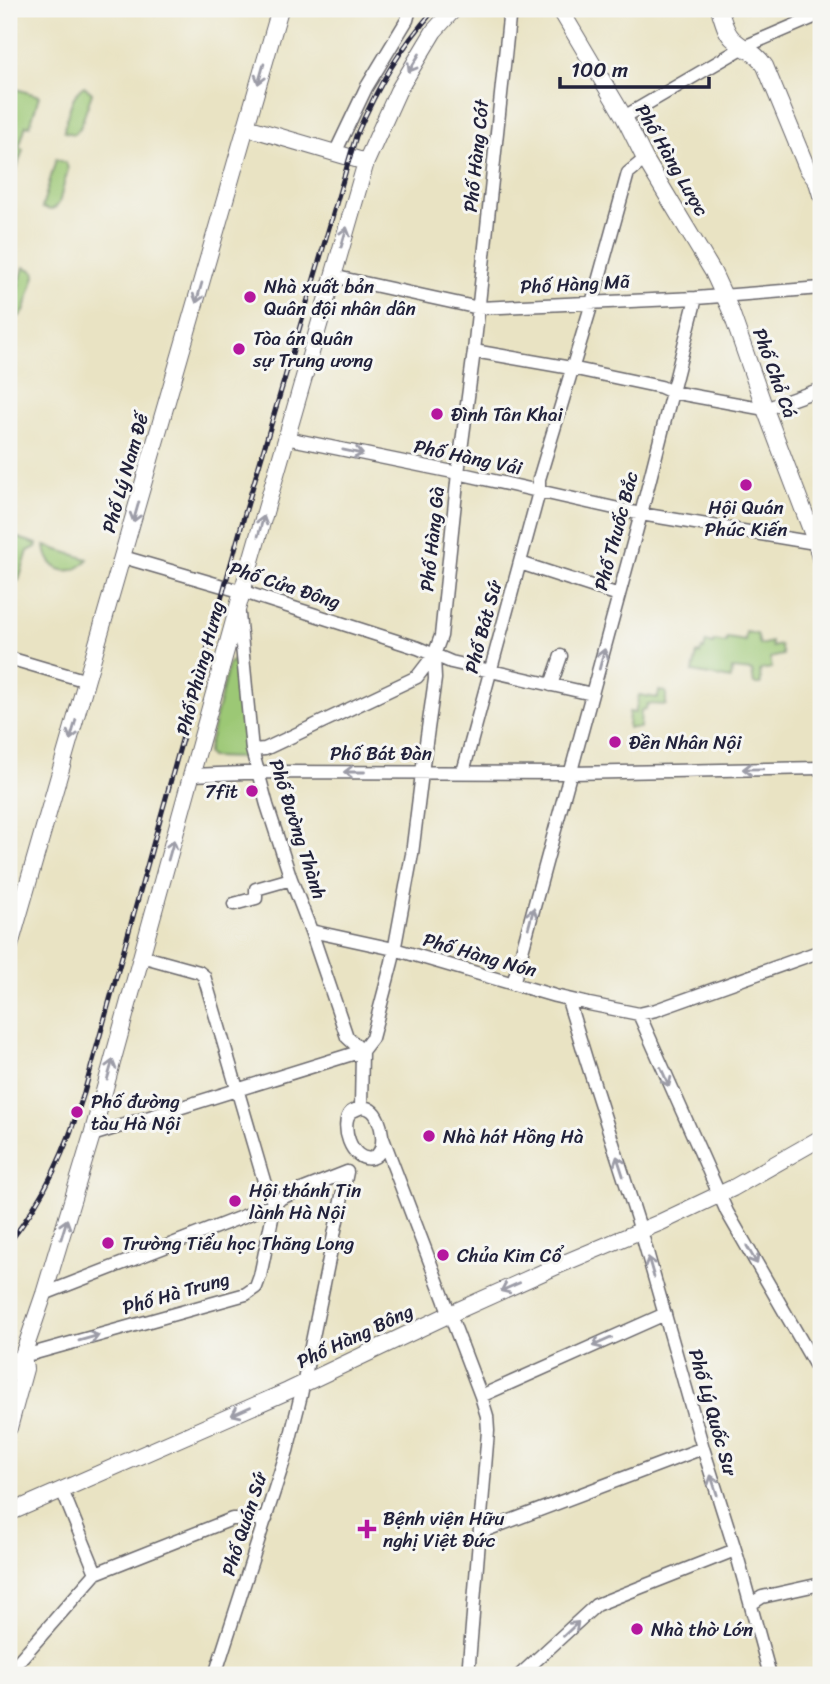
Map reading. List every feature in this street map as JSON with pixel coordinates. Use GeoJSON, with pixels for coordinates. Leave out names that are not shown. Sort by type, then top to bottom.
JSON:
{"type":"FeatureCollection","features":[{"type":"Feature","properties":{"kind":"street","name":"Phố Lý Nam Đế"},"geometry":{"type":"LineString","coordinates":[[9,949],[280,9]]}},
{"type":"Feature","properties":{"kind":"street"},"geometry":{"type":"LineString","coordinates":[[335,153],[366,88],[407,20],[410,9]]}},
{"type":"Feature","properties":{"kind":"street","name":"Phố Phùng Hưng"},"geometry":{"type":"LineString","coordinates":[[9,1374],[44,1294],[92,1135],[240,599],[366,162],[398,91],[434,32],[454,9]]}},
{"type":"Feature","properties":{"kind":"street","name":"Phố Hàng Cót"},"geometry":{"type":"LineString","coordinates":[[479,308],[510,9]]}},
{"type":"Feature","properties":{"kind":"street","name":"Phố Hàng Lược"},"geometry":{"type":"LineString","coordinates":[[561,9],[624,117],[645,159],[713,271],[724,296]]}},
{"type":"Feature","properties":{"kind":"street"},"geometry":{"type":"LineString","coordinates":[[719,9],[733,40],[758,57],[765,66],[816,171],[821,195]]}},
{"type":"Feature","properties":{"kind":"street"},"geometry":{"type":"LineString","coordinates":[[624,117],[744,47],[821,14]]}},
{"type":"Feature","properties":{"kind":"street"},"geometry":{"type":"LineString","coordinates":[[246,127],[366,162]]}},
{"type":"Feature","properties":{"kind":"street","name":"Phố Bát Sứ"},"geometry":{"type":"LineString","coordinates":[[464,772],[539,492],[539,479],[628,173],[645,159]]}},
{"type":"Feature","properties":{"kind":"street","name":"Phố Hàng Mã"},"geometry":{"type":"LineString","coordinates":[[332,276],[479,308],[696,299],[821,288]]}},
{"type":"Feature","properties":{"kind":"street","name":"Phố Chả Cá"},"geometry":{"type":"LineString","coordinates":[[724,296],[765,409],[819,544],[821,562]]}},
{"type":"Feature","properties":{"kind":"street","name":"Phố Thuốc Bắc"},"geometry":{"type":"LineString","coordinates":[[513,984],[641,514],[696,299]]}},
{"type":"Feature","properties":{"kind":"street","name":"Phố Hàng Gà"},"geometry":{"type":"LineString","coordinates":[[362,1051],[372,1038],[394,949],[412,854],[435,679],[434,655],[441,636],[479,308]]}},
{"type":"Feature","properties":{"kind":"street"},"geometry":{"type":"LineString","coordinates":[[474,351],[572,368],[673,392],[765,409],[821,389]]}},
{"type":"Feature","properties":{"kind":"street","name":"Phố Hàng Vải"},"geometry":{"type":"LineString","coordinates":[[286,438],[641,514],[819,544]]}},
{"type":"Feature","properties":{"kind":"street","name":"Phố Cửa Đông"},"geometry":{"type":"LineString","coordinates":[[123,557],[240,599],[418,648],[451,662],[592,694]]}},
{"type":"Feature","properties":{"kind":"street"},"geometry":{"type":"LineString","coordinates":[[520,563],[619,595]]}},
{"type":"Feature","properties":{"kind":"street","name":"Phố Đường Thành"},"geometry":{"type":"LineString","coordinates":[[240,599],[252,750],[258,773],[291,879],[347,1037],[362,1051]]}},
{"type":"Feature","properties":{"kind":"street"},"geometry":{"type":"LineString","coordinates":[[252,750],[265,749],[417,677],[434,655]]}},
{"type":"Feature","properties":{"kind":"street"},"geometry":{"type":"LineString","coordinates":[[551,685],[561,656]]}},
{"type":"Feature","properties":{"kind":"street"},"geometry":{"type":"LineString","coordinates":[[9,657],[87,681]]}},
{"type":"Feature","properties":{"kind":"street","name":"Phố Bát Đàn"},"geometry":{"type":"LineString","coordinates":[[191,775],[571,773],[821,768]]}},
{"type":"Feature","properties":{"kind":"street"},"geometry":{"type":"LineString","coordinates":[[234,904],[256,898],[256,889],[291,879]]}},
{"type":"Feature","properties":{"kind":"street","name":"Phố Hàng Nón"},"geometry":{"type":"LineString","coordinates":[[311,931],[394,949],[568,1000],[639,1014]]}},
{"type":"Feature","properties":{"kind":"street"},"geometry":{"type":"LineString","coordinates":[[821,951],[639,1014],[727,1212],[821,1375]]}},
{"type":"Feature","properties":{"kind":"street"},"geometry":{"type":"LineString","coordinates":[[44,1294],[275,1204],[267,1191],[202,973],[141,956]]}},
{"type":"Feature","properties":{"kind":"street","name":"Phố Lý Quốc Sư"},"geometry":{"type":"LineString","coordinates":[[568,1000],[641,1231],[770,1675]]}},
{"type":"Feature","properties":{"kind":"street"},"geometry":{"type":"LineString","coordinates":[[92,1135],[362,1051],[361,1107]]}},
{"type":"Feature","properties":{"kind":"street"},"geometry":{"type":"LineString","coordinates":[[383,1136],[378,1154],[371,1158],[362,1158],[354,1152],[349,1140],[347,1126],[351,1112],[361,1107],[374,1112],[481,1396],[487,1416],[481,1532],[468,1675]]}},
{"type":"Feature","properties":{"kind":"street","name":"Phố Hàng Bông"},"geometry":{"type":"LineString","coordinates":[[9,1513],[303,1384],[557,1266],[719,1196],[821,1138]]}},
{"type":"Feature","properties":{"kind":"street","name":"Phố Quán Sứ"},"geometry":{"type":"LineString","coordinates":[[215,1675],[287,1451],[347,1172],[281,1198],[275,1204]]}},
{"type":"Feature","properties":{"kind":"street","name":"Phố Hà Trung"},"geometry":{"type":"LineString","coordinates":[[16,1353],[34,1353],[246,1294],[256,1287],[260,1276],[275,1204]]}},
{"type":"Feature","properties":{"kind":"street"},"geometry":{"type":"LineString","coordinates":[[481,1396],[665,1314]]}},
{"type":"Feature","properties":{"kind":"street","name":"Phố Phùng Hưng"},"geometry":{"type":"LineString","coordinates":[[9,1428],[25,1369],[16,1353]]}},
{"type":"Feature","properties":{"kind":"street"},"geometry":{"type":"LineString","coordinates":[[481,1532],[702,1448]]}},
{"type":"Feature","properties":{"kind":"street"},"geometry":{"type":"LineString","coordinates":[[62,1490],[96,1573]]}},
{"type":"Feature","properties":{"kind":"street"},"geometry":{"type":"LineString","coordinates":[[9,1672],[96,1573],[232,1519],[266,1519]]}},
{"type":"Feature","properties":{"kind":"street"},"geometry":{"type":"LineString","coordinates":[[520,1675],[596,1605],[735,1550]]}},
{"type":"Feature","properties":{"kind":"street"},"geometry":{"type":"LineString","coordinates":[[751,1604],[762,1597],[821,1584]]}},
{"type":"Feature","properties":{"kind":"green space"},"geometry":{"type":"Polygon","coordinates":[[[84,86],[92,93],[80,128],[74,134],[65,132],[73,100],[84,86]]]}},
{"type":"Feature","properties":{"kind":"green space"},"geometry":{"type":"Polygon","coordinates":[[[10,87],[39,96],[30,126],[26,125],[19,147],[23,149],[16,171],[9,168],[10,87]]]}},
{"type":"Feature","properties":{"kind":"green space"},"geometry":{"type":"Polygon","coordinates":[[[56,159],[66,163],[68,169],[59,203],[51,210],[42,208],[56,159]]]}},
{"type":"Feature","properties":{"kind":"green space"},"geometry":{"type":"Polygon","coordinates":[[[24,267],[32,270],[35,276],[24,312],[18,317],[10,314],[24,267]]]}},
{"type":"Feature","properties":{"kind":"green space"},"geometry":{"type":"Polygon","coordinates":[[[9,535],[37,544],[28,551],[16,582],[9,580],[9,535]]]}},
{"type":"Feature","properties":{"kind":"green space"},"geometry":{"type":"Polygon","coordinates":[[[45,546],[88,559],[75,569],[61,570],[50,562],[45,546]]]}},
{"type":"Feature","properties":{"kind":"green space"},"geometry":{"type":"Polygon","coordinates":[[[746,632],[757,634],[760,645],[771,642],[772,647],[780,645],[783,655],[770,658],[772,668],[760,670],[761,684],[754,684],[752,671],[732,669],[731,679],[693,672],[697,653],[700,654],[702,649],[704,650],[706,642],[726,643],[727,638],[745,641],[746,632]]]}},
{"type":"Feature","properties":{"kind":"green space"},"geometry":{"type":"Polygon","coordinates":[[[235,660],[239,665],[245,753],[241,758],[210,757],[207,753],[229,663],[235,660]]]}},
{"type":"Feature","properties":{"kind":"green space"},"geometry":{"type":"Polygon","coordinates":[[[659,691],[666,692],[666,705],[647,704],[646,709],[641,710],[640,728],[628,728],[629,712],[635,713],[639,695],[658,698],[659,691]]]}},
{"type":"Feature","properties":{"kind":"railway"},"geometry":{"type":"LineString","coordinates":[[9,1243],[34,1207],[54,1171],[84,1093],[245,513],[356,136],[390,69],[435,9]]}},
{"type":"Feature","properties":{"kind":"place","name":"Nhà xuất bản Quân đội nhân dân"},"geometry":{"type":"Point","coordinates":[250,297]}},
{"type":"Feature","properties":{"kind":"place","name":"Tòa án Quân sự Trung ương"},"geometry":{"type":"Point","coordinates":[239,349]}},
{"type":"Feature","properties":{"kind":"place","name":"Đình Tân Khai"},"geometry":{"type":"Point","coordinates":[437,414]}},
{"type":"Feature","properties":{"kind":"place","name":"Hội Quán Phúc Kiến"},"geometry":{"type":"Point","coordinates":[746,485]}},
{"type":"Feature","properties":{"kind":"place","name":"Đền Nhân Nội"},"geometry":{"type":"Point","coordinates":[615,742]}},
{"type":"Feature","properties":{"kind":"place","name":"7fit"},"geometry":{"type":"Point","coordinates":[252,791]}},
{"type":"Feature","properties":{"kind":"place","name":"Phố đường tàu Hà Nội"},"geometry":{"type":"Point","coordinates":[77,1112]}},
{"type":"Feature","properties":{"kind":"place","name":"Nhà hát Hồng Hà"},"geometry":{"type":"Point","coordinates":[429,1136]}},
{"type":"Feature","properties":{"kind":"place","name":"Hội thánh Tin lành Hà Nội"},"geometry":{"type":"Point","coordinates":[235,1201]}},
{"type":"Feature","properties":{"kind":"place","name":"Trường Tiểu học Thăng Long"},"geometry":{"type":"Point","coordinates":[108,1243]}},
{"type":"Feature","properties":{"kind":"place","name":"Chủa Kim Cổ"},"geometry":{"type":"Point","coordinates":[443,1255]}},
{"type":"Feature","properties":{"kind":"place","name":"Bệnh viện Hữu nghị Việt Đức"},"geometry":{"type":"Point","coordinates":[367,1529]}},
{"type":"Feature","properties":{"kind":"place","name":"Nhà thờ Lớn"},"geometry":{"type":"Point","coordinates":[637,1629]}}]}
